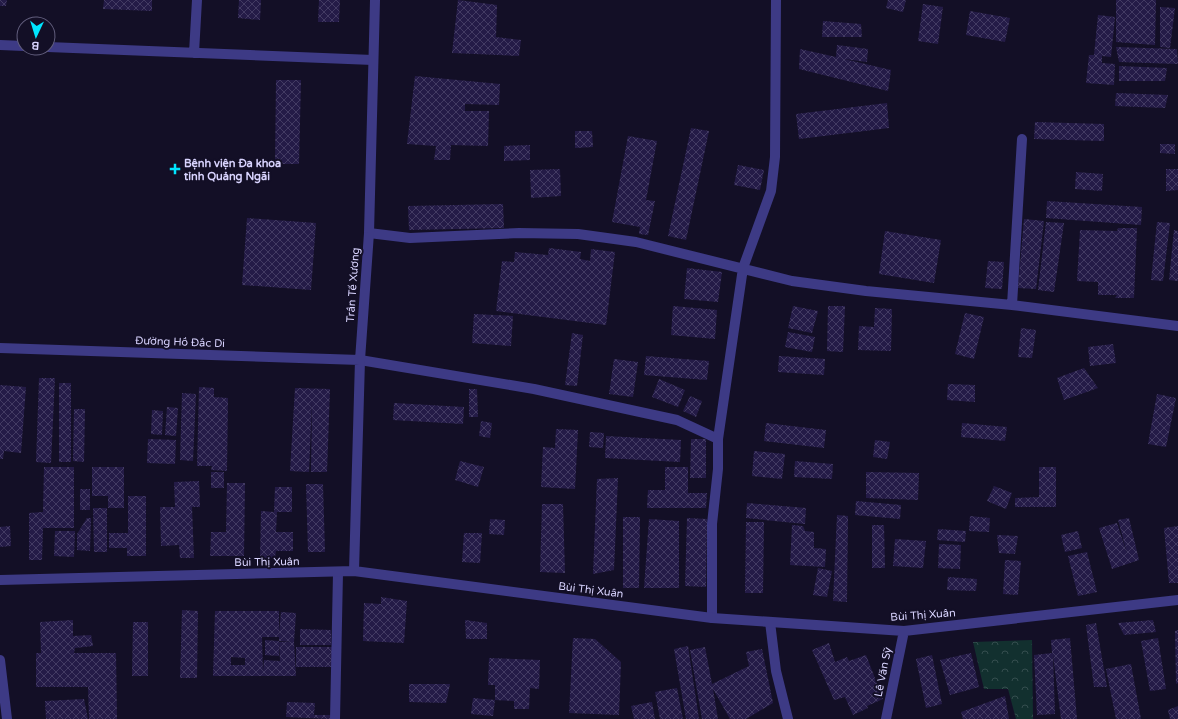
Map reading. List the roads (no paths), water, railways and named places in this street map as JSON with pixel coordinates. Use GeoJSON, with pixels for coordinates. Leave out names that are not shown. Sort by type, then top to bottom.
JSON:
{"type":"FeatureCollection","features":[{"type":"Feature","properties":{"kind":"street"},"geometry":{"type":"LineString","coordinates":[[194,53],[197,0]]}},
{"type":"Feature","properties":{"kind":"street","name":"Trần Tế Xương"},"geometry":{"type":"LineString","coordinates":[[354,571],[360,360],[369,233],[375,0]]}},
{"type":"Feature","properties":{"kind":"street"},"geometry":{"type":"LineString","coordinates":[[712,618],[712,524],[718,469],[718,440],[743,268],[771,192],[775,157],[776,0]]}},
{"type":"Feature","properties":{"kind":"street"},"geometry":{"type":"LineString","coordinates":[[0,45],[16,46]]}},
{"type":"Feature","properties":{"kind":"street"},"geometry":{"type":"LineString","coordinates":[[56,47],[373,60]]}},
{"type":"Feature","properties":{"kind":"street"},"geometry":{"type":"LineString","coordinates":[[1012,305],[1022,139]]}},
{"type":"Feature","properties":{"kind":"street"},"geometry":{"type":"LineString","coordinates":[[369,233],[410,238],[519,233],[578,234],[636,242],[792,281],[866,291],[1012,305],[1178,326]]}},
{"type":"Feature","properties":{"kind":"street","name":"Đường Hồ Đắc Di"},"geometry":{"type":"LineString","coordinates":[[0,348],[360,360],[534,389],[677,420],[718,440]]}},
{"type":"Feature","properties":{"kind":"street","name":"Bùi Thị Xuân"},"geometry":{"type":"LineString","coordinates":[[0,580],[338,573],[354,571],[712,618],[904,631],[1178,600]]}},
{"type":"Feature","properties":{"kind":"street"},"geometry":{"type":"LineString","coordinates":[[335,719],[338,573]]}},
{"type":"Feature","properties":{"kind":"street"},"geometry":{"type":"LineString","coordinates":[[770,622],[776,671],[788,719]]}},
{"type":"Feature","properties":{"kind":"street","name":"Lê Văn Sỹ"},"geometry":{"type":"LineString","coordinates":[[886,719],[904,631]]}},
{"type":"Feature","properties":{"kind":"street"},"geometry":{"type":"LineString","coordinates":[[0,660],[7,719]]}},
{"type":"Feature","properties":{"kind":"place","name":"Bệnh viện Đa khoa tỉnh Quảng Ngãi"},"geometry":{"type":"Point","coordinates":[175,169]}}]}
